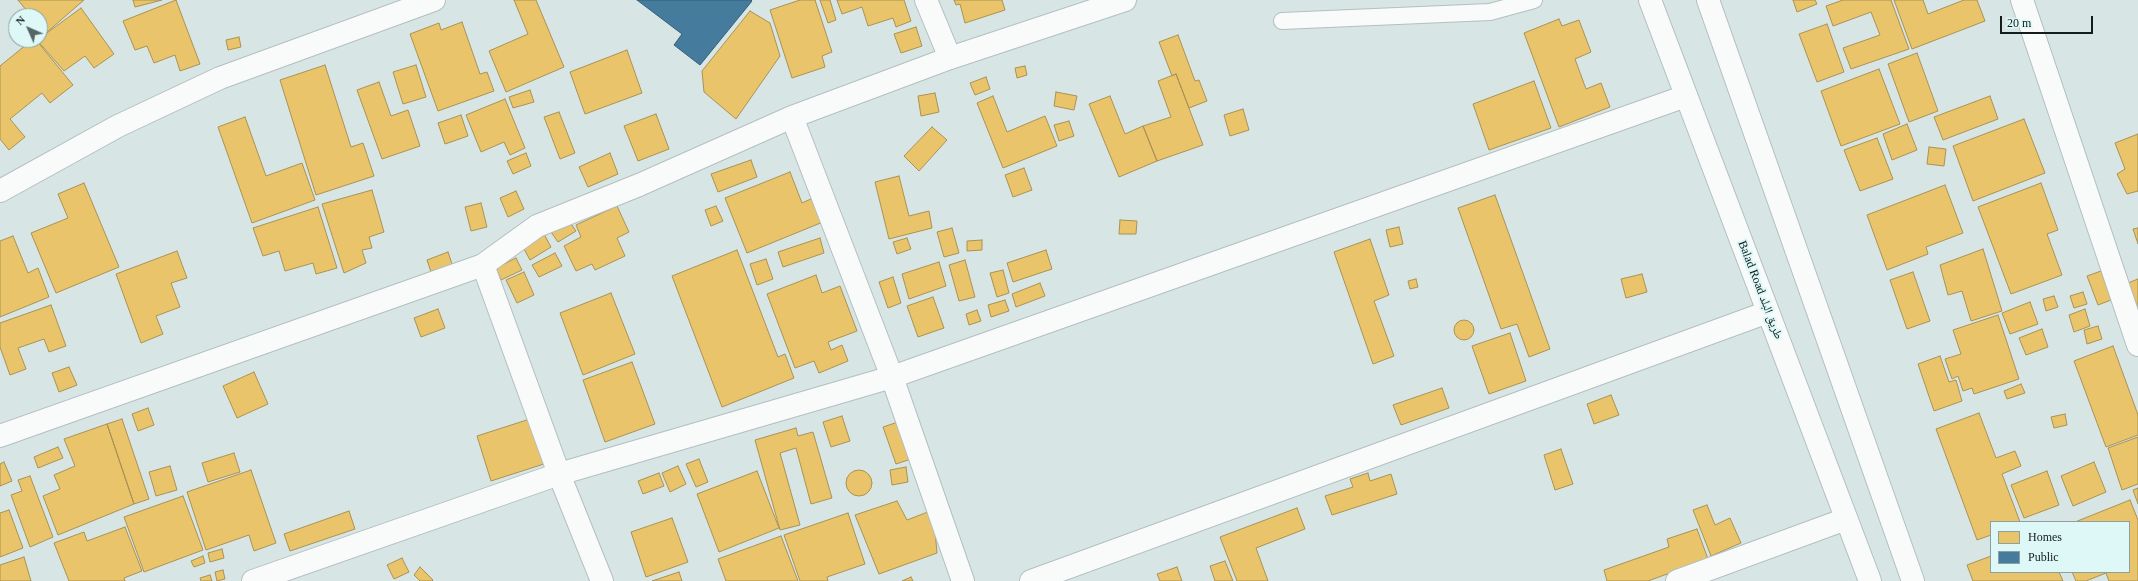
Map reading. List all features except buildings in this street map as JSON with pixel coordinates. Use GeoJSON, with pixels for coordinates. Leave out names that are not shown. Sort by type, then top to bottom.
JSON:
{"type":"FeatureCollection","features":[{"type":"Feature","properties":{"kind":"main road"},"geometry":{"type":"LineString","coordinates":[[3,185],[118,126],[220,78],[434,0]]}},
{"type":"Feature","properties":{"kind":"main road"},"geometry":{"type":"LineString","coordinates":[[926,0],[950,58]]}},
{"type":"Feature","properties":{"kind":"main road"},"geometry":{"type":"LineString","coordinates":[[0,436],[483,265],[537,226],[639,185],[792,118],[950,58],[1124,0]]}},
{"type":"Feature","properties":{"kind":"main road","name":"Balad Road طريق البلد"},"geometry":{"type":"LineString","coordinates":[[1650,0],[1870,581]]}},
{"type":"Feature","properties":{"kind":"main road"},"geometry":{"type":"LineString","coordinates":[[1708,0],[1913,581]]}},
{"type":"Feature","properties":{"kind":"main road"},"geometry":{"type":"LineString","coordinates":[[2022,0],[2138,345]]}},
{"type":"Feature","properties":{"kind":"main road"},"geometry":{"type":"LineString","coordinates":[[253,581],[560,474],[892,377],[1686,96]]}},
{"type":"Feature","properties":{"kind":"main road"},"geometry":{"type":"LineString","coordinates":[[792,118],[892,377],[963,581]]}},
{"type":"Feature","properties":{"kind":"main road"},"geometry":{"type":"LineString","coordinates":[[483,265],[560,474],[602,581]]}},
{"type":"Feature","properties":{"kind":"main road"},"geometry":{"type":"LineString","coordinates":[[1031,581],[1768,312]]}},
{"type":"Feature","properties":{"kind":"main road"},"geometry":{"type":"LineString","coordinates":[[1677,581],[1846,519]]}},
{"type":"Feature","properties":{"kind":"lane"},"geometry":{"type":"LineString","coordinates":[[1282,21],[1490,12],[1534,0]]}}]}
